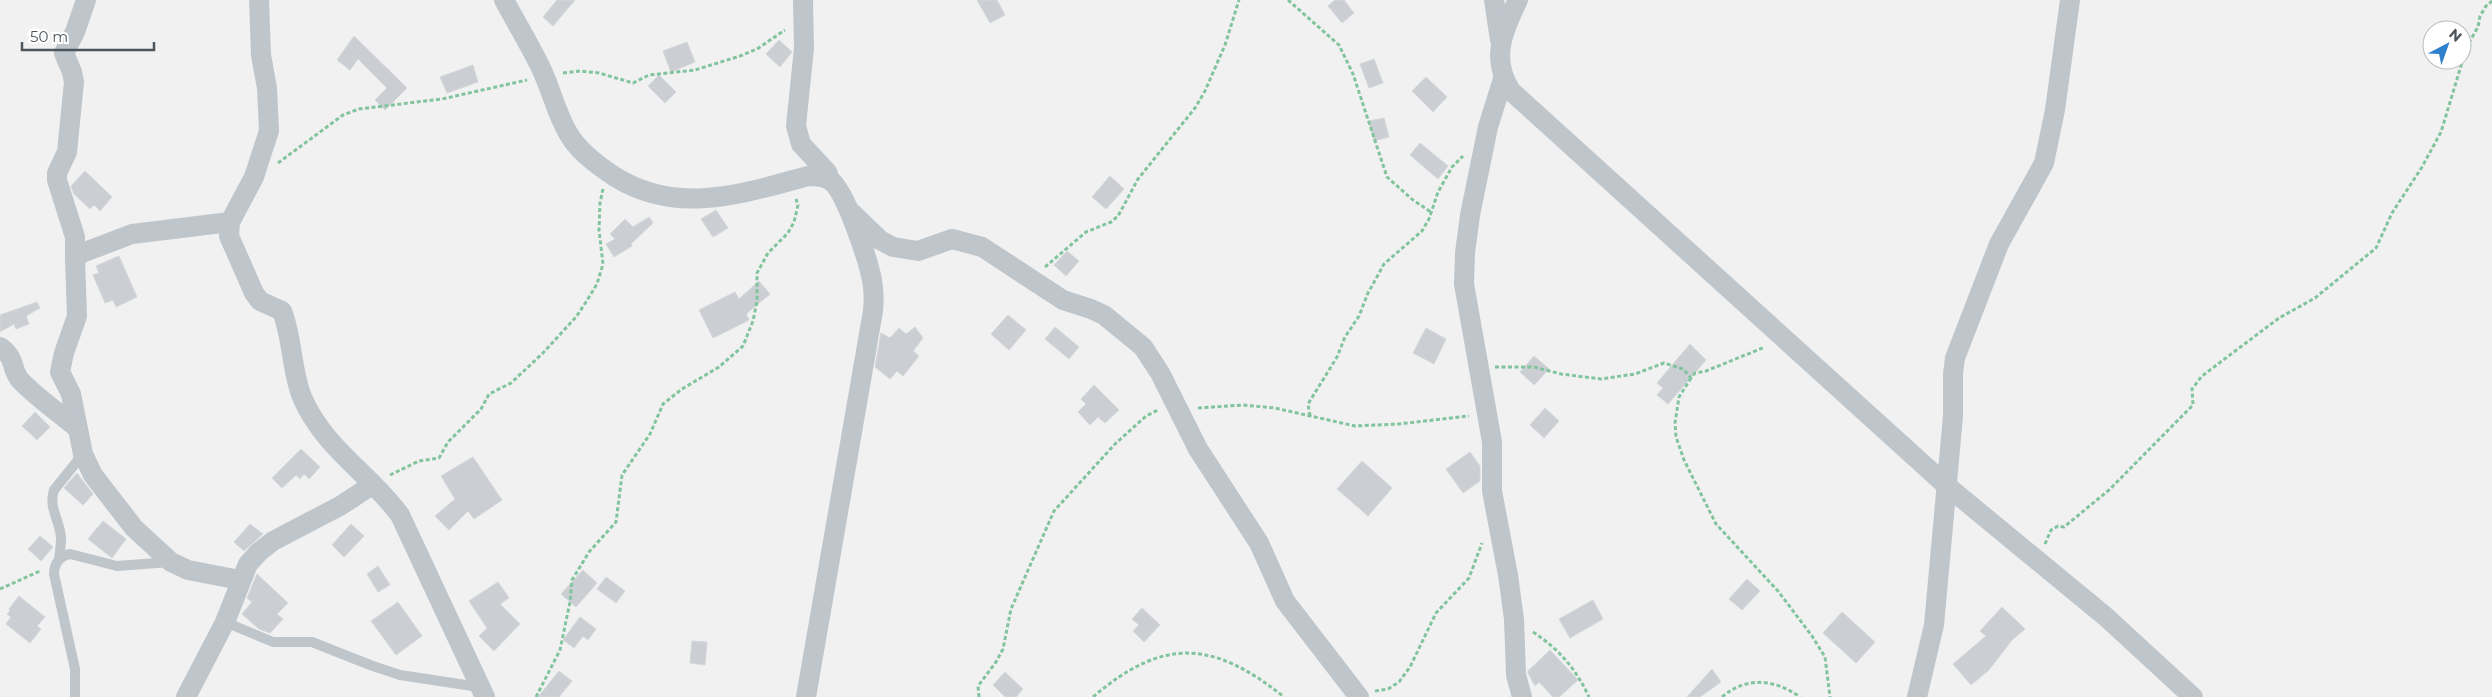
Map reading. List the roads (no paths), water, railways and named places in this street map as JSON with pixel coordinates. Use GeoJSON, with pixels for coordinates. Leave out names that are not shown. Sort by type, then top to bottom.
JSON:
{"type":"FeatureCollection","features":[{"type":"Feature","properties":{"kind":"street"},"geometry":{"type":"LineString","coordinates":[[86,0],[65,51],[65,58],[74,76],[74,82],[67,152],[57,173],[57,180],[75,237],[77,316],[64,353],[60,372],[71,394],[83,454],[93,476],[134,528],[171,562],[188,570],[240,580]]}},
{"type":"Feature","properties":{"kind":"street"},"geometry":{"type":"LineString","coordinates":[[259,0],[261,55],[269,130],[254,177],[230,222],[229,236],[232,248],[254,293],[260,301],[282,311],[291,340],[294,372],[302,398],[330,441],[400,516],[482,692]]}},
{"type":"Feature","properties":{"kind":"street"},"geometry":{"type":"LineString","coordinates":[[504,0],[544,76],[568,133],[580,150],[607,171],[639,189],[664,197],[686,199],[719,198],[808,176],[820,176],[830,180],[838,187],[849,210],[872,277],[873,311],[806,697]]}},
{"type":"Feature","properties":{"kind":"street"},"geometry":{"type":"LineString","coordinates":[[804,0],[805,25],[796,126],[801,144],[827,172],[830,180]]}},
{"type":"Feature","properties":{"kind":"street"},"geometry":{"type":"LineString","coordinates":[[1494,0],[1503,79],[1488,127],[1464,253],[1464,284],[1493,449],[1492,491],[1514,619],[1516,675],[1522,697]]}},
{"type":"Feature","properties":{"kind":"street"},"geometry":{"type":"LineString","coordinates":[[1500,42],[1518,0]]}},
{"type":"Feature","properties":{"kind":"street"},"geometry":{"type":"LineString","coordinates":[[1917,697],[1934,625],[1947,486],[1955,358],[2002,237],[2044,163],[2055,110],[2070,0]]}},
{"type":"Feature","properties":{"kind":"street"},"geometry":{"type":"LineString","coordinates":[[1503,79],[1511,91],[1546,124],[1947,486],[2106,618],[2193,697]]}},
{"type":"Feature","properties":{"kind":"street"},"geometry":{"type":"LineString","coordinates":[[849,210],[880,240],[893,247],[918,251],[952,239],[982,248],[1063,300],[1091,309],[1104,316],[1138,342],[1153,359],[1198,449],[1259,542],[1285,601],[1358,695]]}},
{"type":"Feature","properties":{"kind":"street"},"geometry":{"type":"LineString","coordinates":[[75,258],[82,253],[132,234],[230,222]]}},
{"type":"Feature","properties":{"kind":"street"},"geometry":{"type":"LineString","coordinates":[[0,347],[12,358],[19,378],[46,405],[77,428]]}},
{"type":"Feature","properties":{"kind":"street"},"geometry":{"type":"LineString","coordinates":[[186,697],[225,622],[240,580],[248,564],[273,541],[340,506],[372,485]]}},
{"type":"Feature","properties":{"kind":"lane"},"geometry":{"type":"LineString","coordinates":[[75,697],[76,669],[54,574],[61,538],[51,504],[54,490],[83,454]]}},
{"type":"Feature","properties":{"kind":"lane"},"geometry":{"type":"LineString","coordinates":[[58,561],[70,554],[117,566],[171,562]]}},
{"type":"Feature","properties":{"kind":"lane"},"geometry":{"type":"LineString","coordinates":[[225,622],[273,642],[312,642],[400,675],[482,692]]}}]}
